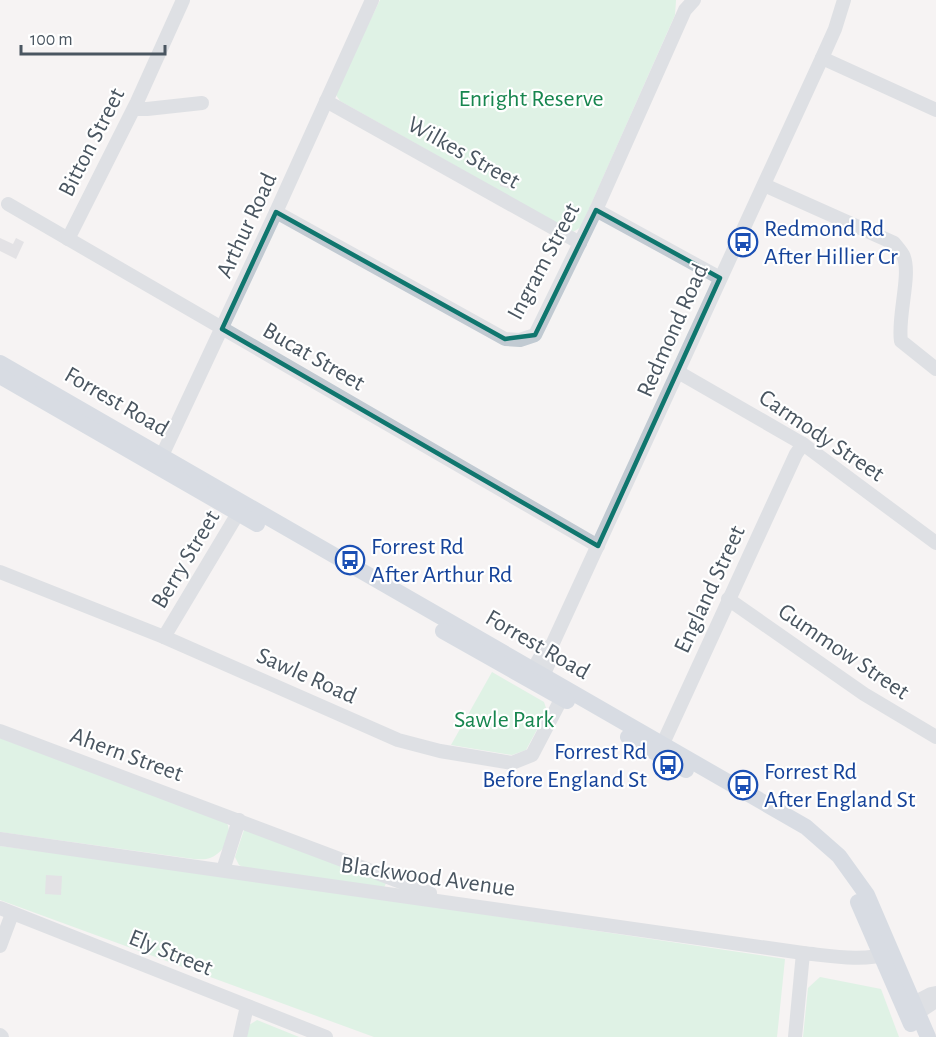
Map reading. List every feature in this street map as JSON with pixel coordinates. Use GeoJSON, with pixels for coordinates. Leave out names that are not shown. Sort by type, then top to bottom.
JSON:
{"type":"FeatureCollection","features":[{"type":"Feature","properties":{"kind":"main road","name":"Forrest Road"},"geometry":{"type":"LineString","coordinates":[[0,363],[241,508],[661,749],[791,817],[819,836],[839,856],[867,895],[885,948],[911,1010],[928,1037]]}},
{"type":"Feature","properties":{"kind":"main road","name":"Forrest Road"},"geometry":{"type":"LineString","coordinates":[[0,376],[160,461]]}},
{"type":"Feature","properties":{"kind":"main road","name":"Forrest Road"},"geometry":{"type":"LineString","coordinates":[[911,1010],[917,1037]]}},
{"type":"Feature","properties":{"kind":"street","name":"Bitton Street"},"geometry":{"type":"LineString","coordinates":[[68,239],[134,109],[183,0]]}},
{"type":"Feature","properties":{"kind":"street","name":"Arthur Road"},"geometry":{"type":"LineString","coordinates":[[160,461],[372,0]]}},
{"type":"Feature","properties":{"kind":"street","name":"Redmond Road"},"geometry":{"type":"LineString","coordinates":[[536,677],[543,652],[552,645],[835,30],[844,0]]}},
{"type":"Feature","properties":{"kind":"street","name":"Ingram Street"},"geometry":{"type":"LineString","coordinates":[[276,212],[505,339],[520,340],[535,335],[596,210],[687,3]]}},
{"type":"Feature","properties":{"kind":"street"},"geometry":{"type":"LineString","coordinates":[[822,58],[936,110]]}},
{"type":"Feature","properties":{"kind":"street","name":"Wilkes Street"},"geometry":{"type":"LineString","coordinates":[[326,101],[580,243]]}},
{"type":"Feature","properties":{"kind":"street"},"geometry":{"type":"LineString","coordinates":[[134,109],[202,103]]}},
{"type":"Feature","properties":{"kind":"street"},"geometry":{"type":"LineString","coordinates":[[764,185],[894,243],[904,256],[906,272],[899,328],[901,341],[936,369]]}},
{"type":"Feature","properties":{"kind":"street","name":"Bucat Street"},"geometry":{"type":"LineString","coordinates":[[8,204],[598,546]]}},
{"type":"Feature","properties":{"kind":"street"},"geometry":{"type":"LineString","coordinates":[[596,210],[720,278]]}},
{"type":"Feature","properties":{"kind":"street","name":"Carmody Street"},"geometry":{"type":"LineString","coordinates":[[678,372],[802,444],[936,543]]}},
{"type":"Feature","properties":{"kind":"street","name":"England Street"},"geometry":{"type":"LineString","coordinates":[[661,749],[728,599],[802,444]]}},
{"type":"Feature","properties":{"kind":"street","name":"Berry Street"},"geometry":{"type":"LineString","coordinates":[[164,637],[241,508]]}},
{"type":"Feature","properties":{"kind":"street","name":"Sawle Road"},"geometry":{"type":"LineString","coordinates":[[0,572],[164,637],[398,740],[440,751],[512,763],[532,755],[564,693]]}},
{"type":"Feature","properties":{"kind":"street","name":"Gummow Street"},"geometry":{"type":"LineString","coordinates":[[728,599],[864,694],[936,737]]}},
{"type":"Feature","properties":{"kind":"street","name":"Ahern Street"},"geometry":{"type":"LineString","coordinates":[[0,731],[239,819],[454,902]]}},
{"type":"Feature","properties":{"kind":"street"},"geometry":{"type":"LineString","coordinates":[[224,870],[239,819]]}},
{"type":"Feature","properties":{"kind":"street","name":"Blackwood Avenue"},"geometry":{"type":"LineString","coordinates":[[0,839],[803,953],[838,957],[885,948]]}},
{"type":"Feature","properties":{"kind":"street"},"geometry":{"type":"LineString","coordinates":[[0,946],[6,911]]}},
{"type":"Feature","properties":{"kind":"street","name":"Ely Street"},"geometry":{"type":"LineString","coordinates":[[6,911],[326,1037]]}},
{"type":"Feature","properties":{"kind":"street"},"geometry":{"type":"LineString","coordinates":[[795,1037],[803,953]]}},
{"type":"Feature","properties":{"kind":"street"},"geometry":{"type":"LineString","coordinates":[[911,1010],[936,993]]}},
{"type":"Feature","properties":{"kind":"street"},"geometry":{"type":"LineString","coordinates":[[911,1010],[936,1001]]}},
{"type":"Feature","properties":{"kind":"street"},"geometry":{"type":"LineString","coordinates":[[240,1037],[247,1006]]}},
{"type":"Feature","properties":{"kind":"highlighted area"},"geometry":{"type":"Polygon","coordinates":[[[596,210],[720,278],[598,546],[222,329],[276,212],[505,339],[535,335],[596,210]]]}},
{"type":"Feature","properties":{"kind":"green space","name":"Enright Reserve"},"geometry":{"type":"Polygon","coordinates":[[[380,0],[676,0],[675,15],[581,227],[573,232],[340,101],[336,95],[337,89],[380,0]]]}},
{"type":"Feature","properties":{"kind":"green space","name":"Sawle Park"},"geometry":{"type":"Polygon","coordinates":[[[492,672],[544,702],[547,711],[526,750],[512,755],[451,745],[492,672]]]}},
{"type":"Feature","properties":{"kind":"green space"},"geometry":{"type":"Polygon","coordinates":[[[0,738],[226,821],[229,832],[226,843],[215,856],[194,859],[0,832],[0,738]]]}},
{"type":"Feature","properties":{"kind":"green space"},"geometry":{"type":"Polygon","coordinates":[[[244,830],[386,883],[384,888],[249,870],[239,865],[235,857],[244,830]]]}},
{"type":"Feature","properties":{"kind":"green space"},"geometry":{"type":"Polygon","coordinates":[[[0,846],[201,872],[785,959],[777,1037],[374,1037],[0,900],[0,846]]]}},
{"type":"Feature","properties":{"kind":"green space"},"geometry":{"type":"Polygon","coordinates":[[[820,977],[881,989],[899,1037],[803,1037],[808,988],[820,977]]]}},
{"type":"Feature","properties":{"kind":"green space"},"geometry":{"type":"Polygon","coordinates":[[[257,1020],[299,1037],[244,1037],[249,1025],[257,1020]]]}},
{"type":"Feature","properties":{"kind":"building"},"geometry":{"type":"Polygon","coordinates":[[[512,175],[511,189],[500,186],[500,177],[512,175]]]}},
{"type":"Feature","properties":{"kind":"building"},"geometry":{"type":"Polygon","coordinates":[[[0,238],[13,244],[16,238],[24,242],[16,259],[0,251],[0,238]]]}},
{"type":"Feature","properties":{"kind":"building"},"geometry":{"type":"Polygon","coordinates":[[[46,875],[62,876],[61,895],[45,894],[46,875]]]}},
{"type":"Feature","properties":{"kind":"place","name":"Redmond Rd After Hillier Cr"},"geometry":{"type":"Point","coordinates":[743,242]}},
{"type":"Feature","properties":{"kind":"place","name":"Forrest Rd After Arthur Rd"},"geometry":{"type":"Point","coordinates":[350,560]}},
{"type":"Feature","properties":{"kind":"place","name":"Forrest Rd Before England St"},"geometry":{"type":"Point","coordinates":[668,765]}},
{"type":"Feature","properties":{"kind":"place","name":"Forrest Rd After England St"},"geometry":{"type":"Point","coordinates":[743,785]}}]}
